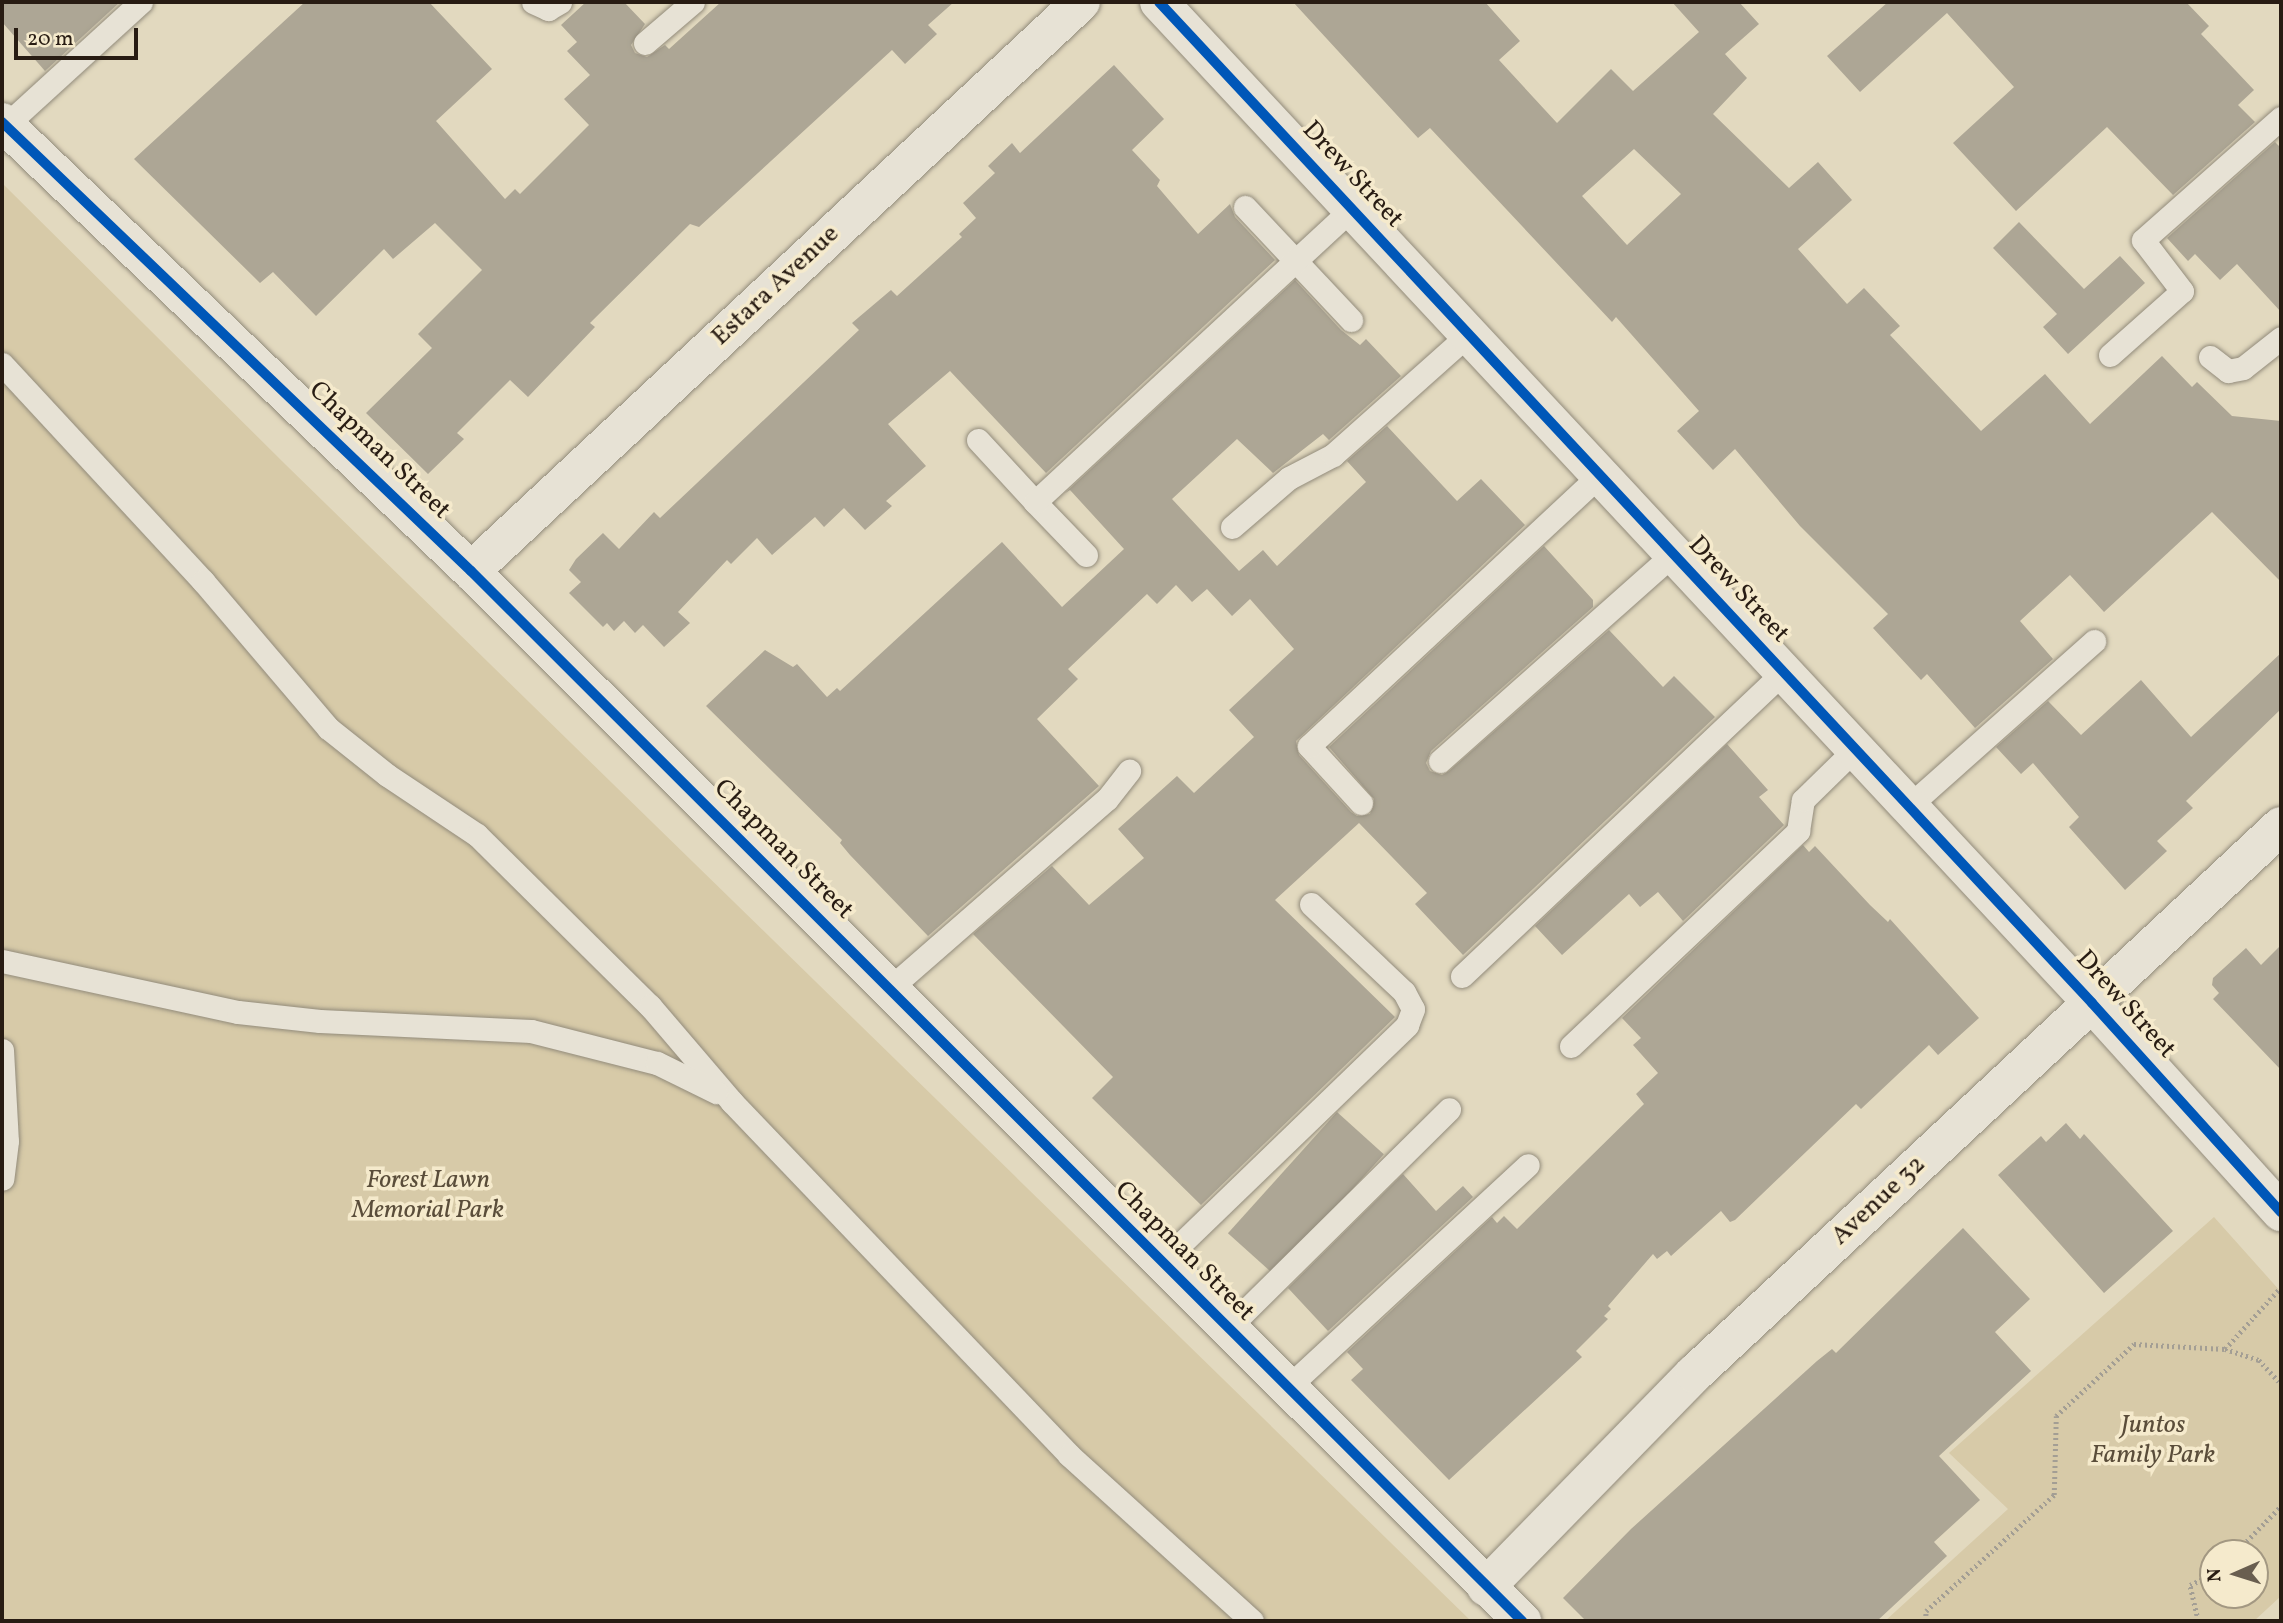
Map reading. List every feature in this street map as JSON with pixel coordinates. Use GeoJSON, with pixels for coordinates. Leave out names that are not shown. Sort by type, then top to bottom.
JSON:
{"type":"FeatureCollection","features":[{"type":"Feature","properties":{"kind":"street","name":"Estara Avenue"},"geometry":{"type":"LineString","coordinates":[[471,571],[1081,2]]}},
{"type":"Feature","properties":{"kind":"street","name":"Drew Street"},"geometry":{"type":"LineString","coordinates":[[1159,2],[2092,1003],[2281,1212]]}},
{"type":"Feature","properties":{"kind":"street","name":"Chapman Street"},"geometry":{"type":"LineString","coordinates":[[4,124],[471,571],[1522,1621]]}},
{"type":"Feature","properties":{"kind":"street","name":"Avenue 32"},"geometry":{"type":"LineString","coordinates":[[1486,1587],[1694,1374],[2281,826]]}},
{"type":"Feature","properties":{"kind":"lane"},"geometry":{"type":"LineString","coordinates":[[4,124],[141,2]]}},
{"type":"Feature","properties":{"kind":"lane"},"geometry":{"type":"LineString","coordinates":[[533,2],[548,9],[561,2]]}},
{"type":"Feature","properties":{"kind":"lane"},"geometry":{"type":"LineString","coordinates":[[645,43],[693,2]]}},
{"type":"Feature","properties":{"kind":"lane"},"geometry":{"type":"LineString","coordinates":[[2110,355],[2182,291],[2143,240],[2281,118]]}},
{"type":"Feature","properties":{"kind":"lane"},"geometry":{"type":"LineString","coordinates":[[1245,207],[1351,320]]}},
{"type":"Feature","properties":{"kind":"lane"},"geometry":{"type":"LineString","coordinates":[[1035,502],[1297,263],[1352,208]]}},
{"type":"Feature","properties":{"kind":"lane"},"geometry":{"type":"LineString","coordinates":[[1232,527],[1289,478],[1333,455],[1469,334]]}},
{"type":"Feature","properties":{"kind":"lane"},"geometry":{"type":"LineString","coordinates":[[2210,357],[2228,371],[2243,368],[2281,338]]}},
{"type":"Feature","properties":{"kind":"lane"},"geometry":{"type":"LineString","coordinates":[[2,364],[203,581],[328,728],[377,768],[477,835],[650,1006],[732,1102],[1069,1455],[1252,1621]]}},
{"type":"Feature","properties":{"kind":"lane"},"geometry":{"type":"LineString","coordinates":[[978,440],[1086,555]]}},
{"type":"Feature","properties":{"kind":"lane"},"geometry":{"type":"LineString","coordinates":[[1361,803],[1309,746],[1600,475]]}},
{"type":"Feature","properties":{"kind":"lane"},"geometry":{"type":"LineString","coordinates":[[1440,761],[1674,554]]}},
{"type":"Feature","properties":{"kind":"lane"},"geometry":{"type":"LineString","coordinates":[[1909,806],[2094,641]]}},
{"type":"Feature","properties":{"kind":"lane"},"geometry":{"type":"LineString","coordinates":[[1462,976],[1783,672]]}},
{"type":"Feature","properties":{"kind":"lane"},"geometry":{"type":"LineString","coordinates":[[1571,1046],[1798,831],[1803,800],[1856,749]]}},
{"type":"Feature","properties":{"kind":"lane"},"geometry":{"type":"LineString","coordinates":[[889,989],[1107,799],[1129,771]]}},
{"type":"Feature","properties":{"kind":"lane"},"geometry":{"type":"LineString","coordinates":[[1162,1262],[1407,1025],[1413,1009],[1404,992],[1311,904]]}},
{"type":"Feature","properties":{"kind":"lane"},"geometry":{"type":"LineString","coordinates":[[2,961],[238,1012],[320,1021],[531,1031],[657,1063],[732,1102]]}},
{"type":"Feature","properties":{"kind":"lane"},"geometry":{"type":"LineString","coordinates":[[2,1050],[7,1141],[2,1179]]}},
{"type":"Feature","properties":{"kind":"lane"},"geometry":{"type":"LineString","coordinates":[[1228,1328],[1449,1109]]}},
{"type":"Feature","properties":{"kind":"lane"},"geometry":{"type":"LineString","coordinates":[[1287,1388],[1528,1165]]}},
{"type":"Feature","properties":{"kind":"path"},"geometry":{"type":"LineString","coordinates":[[2225,1349],[2281,1287]]}},
{"type":"Feature","properties":{"kind":"path"},"geometry":{"type":"LineString","coordinates":[[1925,1621],[1926,1611],[2054,1495],[2056,1416],[2134,1345],[2225,1349],[2259,1360],[2281,1384]]}},
{"type":"Feature","properties":{"kind":"path"},"geometry":{"type":"LineString","coordinates":[[2249,1539],[2281,1506]]}},
{"type":"Feature","properties":{"kind":"path"},"geometry":{"type":"LineString","coordinates":[[2198,1621],[2190,1585],[2199,1581]]}},
{"type":"Feature","properties":{"kind":"green space","name":"Forest Lawn Memorial Park"},"geometry":{"type":"Polygon","coordinates":[[[2,183],[286,465],[1471,1621],[2,1621],[2,183]]]}},
{"type":"Feature","properties":{"kind":"green space","name":"Juntos Family Park"},"geometry":{"type":"Polygon","coordinates":[[[2214,1217],[2281,1292],[2281,1596],[2269,1607],[2269,1539],[2199,1539],[2199,1609],[2267,1609],[2254,1621],[1885,1621],[2008,1509],[1949,1453],[2214,1217]]]}},
{"type":"Feature","properties":{"kind":"building"},"geometry":{"type":"Polygon","coordinates":[[[2,2],[120,2],[45,71],[2,22],[2,2]]]}},
{"type":"Feature","properties":{"kind":"building"},"geometry":{"type":"Polygon","coordinates":[[[305,2],[429,2],[492,69],[436,121],[505,199],[515,189],[520,194],[589,125],[564,99],[590,75],[567,51],[577,42],[561,25],[586,2],[624,2],[645,24],[631,45],[635,53],[647,57],[665,45],[669,49],[721,2],[954,2],[928,25],[937,34],[905,64],[892,50],[699,227],[690,224],[590,323],[595,327],[528,397],[510,380],[457,433],[464,439],[428,474],[366,413],[432,348],[418,334],[482,270],[435,223],[393,259],[384,249],[316,316],[273,272],[260,283],[134,159],[305,2]]]}},
{"type":"Feature","properties":{"kind":"building"},"geometry":{"type":"Polygon","coordinates":[[[1293,2],[1485,2],[1520,41],[1499,60],[1557,123],[1611,69],[1633,91],[1699,32],[1672,2],[1739,2],[1759,24],[1725,54],[1747,78],[1713,114],[1789,188],[1818,162],[1852,200],[1798,249],[1847,304],[1864,288],[1900,326],[1890,335],[1981,431],[2045,374],[2090,424],[2162,356],[2192,387],[2197,382],[2232,416],[2281,421],[2281,582],[2212,512],[2104,612],[2070,575],[2020,621],[2053,659],[1975,728],[1927,674],[1921,680],[1873,628],[1888,614],[1800,526],[1735,449],[1713,470],[1677,431],[1699,411],[1616,317],[1612,322],[1430,128],[1418,138],[1293,2]],[[1634,149],[1582,196],[1627,245],[1681,194],[1634,149]]]}},
{"type":"Feature","properties":{"kind":"building"},"geometry":{"type":"Polygon","coordinates":[[[1888,2],[2186,2],[2209,26],[2201,34],[2254,90],[2238,105],[2255,122],[2173,195],[2107,127],[2016,211],[1953,143],[2014,87],[1947,13],[1860,92],[1827,56],[1888,2]]]}},
{"type":"Feature","properties":{"kind":"building"},"geometry":{"type":"Polygon","coordinates":[[[1114,65],[1164,119],[1132,150],[1160,180],[1157,186],[1198,234],[1230,204],[1235,217],[1275,260],[1046,473],[950,371],[888,424],[926,466],[886,501],[892,506],[865,530],[844,508],[824,527],[815,517],[772,555],[757,538],[731,564],[727,560],[678,612],[690,623],[664,647],[643,625],[635,633],[624,621],[614,631],[607,623],[603,627],[569,593],[581,582],[569,570],[576,559],[603,533],[619,549],[654,512],[660,518],[859,330],[852,323],[891,290],[897,296],[962,237],[959,234],[976,218],[963,203],[995,173],[988,166],[1012,143],[1020,153],[1114,65]]]}},
{"type":"Feature","properties":{"kind":"building"},"geometry":{"type":"Polygon","coordinates":[[[2275,142],[2281,148],[2281,312],[2237,264],[2220,280],[2195,254],[2188,261],[2167,238],[2275,142]]]}},
{"type":"Feature","properties":{"kind":"building"},"geometry":{"type":"Polygon","coordinates":[[[2019,222],[2084,289],[2120,256],[2145,283],[2068,354],[2043,327],[2057,314],[1993,248],[2019,222]]]}},
{"type":"Feature","properties":{"kind":"building"},"geometry":{"type":"Polygon","coordinates":[[[1295,280],[1341,330],[1360,345],[1366,339],[1401,376],[1329,440],[1323,434],[1273,473],[1237,439],[1172,499],[1239,571],[1263,550],[1277,566],[1366,482],[1347,461],[1387,426],[1457,501],[1481,479],[1525,525],[1296,741],[1299,755],[1351,812],[1357,816],[1370,814],[1374,799],[1329,747],[1544,546],[1593,600],[1593,607],[1431,751],[1426,763],[1430,771],[1442,775],[1449,771],[1609,630],[1663,687],[1674,676],[1715,717],[1463,955],[1415,904],[1427,893],[1359,823],[1275,900],[1395,1017],[1201,1205],[1092,1098],[1113,1077],[973,934],[1052,866],[1089,905],[1144,858],[1118,829],[1177,776],[1194,793],[1254,737],[1229,710],[1294,649],[1250,599],[1232,616],[1207,589],[1192,602],[1176,585],[1157,604],[1147,594],[1068,669],[1078,679],[1037,719],[1099,786],[928,936],[850,855],[840,843],[842,840],[706,706],[765,650],[793,667],[797,664],[827,697],[837,688],[840,691],[1002,542],[1062,607],[1124,549],[1070,490],[1065,493],[1295,280]]]}},
{"type":"Feature","properties":{"kind":"building"},"geometry":{"type":"Polygon","coordinates":[[[2281,653],[2281,709],[2186,801],[2193,808],[2157,841],[2167,851],[2125,890],[2069,827],[2079,817],[2033,763],[2021,774],[1996,747],[2048,701],[2081,735],[2141,680],[2191,737],[2281,653]]]}},
{"type":"Feature","properties":{"kind":"building"},"geometry":{"type":"Polygon","coordinates":[[[1727,744],[1768,790],[1759,797],[1784,825],[1683,921],[1658,892],[1640,907],[1629,894],[1562,955],[1535,926],[1727,744]]]}},
{"type":"Feature","properties":{"kind":"building"},"geometry":{"type":"Polygon","coordinates":[[[1803,845],[1809,852],[1815,846],[1870,905],[1888,922],[1890,919],[1979,1018],[1938,1055],[1929,1045],[1861,1109],[1856,1104],[1735,1220],[1730,1222],[1721,1211],[1671,1256],[1667,1251],[1657,1259],[1653,1254],[1608,1306],[1611,1309],[1604,1316],[1608,1319],[1576,1351],[1582,1357],[1449,1480],[1351,1380],[1363,1369],[1347,1352],[1492,1217],[1497,1223],[1504,1216],[1517,1229],[1644,1104],[1636,1094],[1658,1073],[1633,1045],[1641,1038],[1622,1018],[1803,845]]]}},
{"type":"Feature","properties":{"kind":"building"},"geometry":{"type":"Polygon","coordinates":[[[2281,945],[2281,1070],[2213,999],[2219,993],[2212,985],[2213,978],[2246,948],[2261,965],[2281,945]]]}},
{"type":"Feature","properties":{"kind":"building"},"geometry":{"type":"Polygon","coordinates":[[[1337,1112],[1384,1154],[1275,1275],[1228,1233],[1337,1112]]]}},
{"type":"Feature","properties":{"kind":"building"},"geometry":{"type":"Polygon","coordinates":[[[2066,1123],[2080,1139],[2084,1134],[2173,1231],[2104,1293],[1998,1175],[2041,1136],[2046,1142],[2066,1123]]]}},
{"type":"Feature","properties":{"kind":"building"},"geometry":{"type":"Polygon","coordinates":[[[1403,1174],[1436,1211],[1463,1186],[1473,1197],[1328,1331],[1288,1288],[1403,1174]]]}},
{"type":"Feature","properties":{"kind":"building"},"geometry":{"type":"Polygon","coordinates":[[[1963,1228],[2030,1299],[1995,1332],[2031,1371],[1939,1456],[1980,1500],[1934,1542],[1947,1556],[1877,1621],[1586,1621],[1563,1598],[1631,1529],[1817,1361],[1832,1349],[1836,1353],[1963,1228]]]}},
{"type":"Feature","properties":{"kind":"cycle path"},"geometry":{"type":"LineString","coordinates":[[1159,2],[2092,1003],[2281,1212]]}},
{"type":"Feature","properties":{"kind":"cycle path"},"geometry":{"type":"LineString","coordinates":[[2,122],[471,571],[1522,1621]]}}]}
